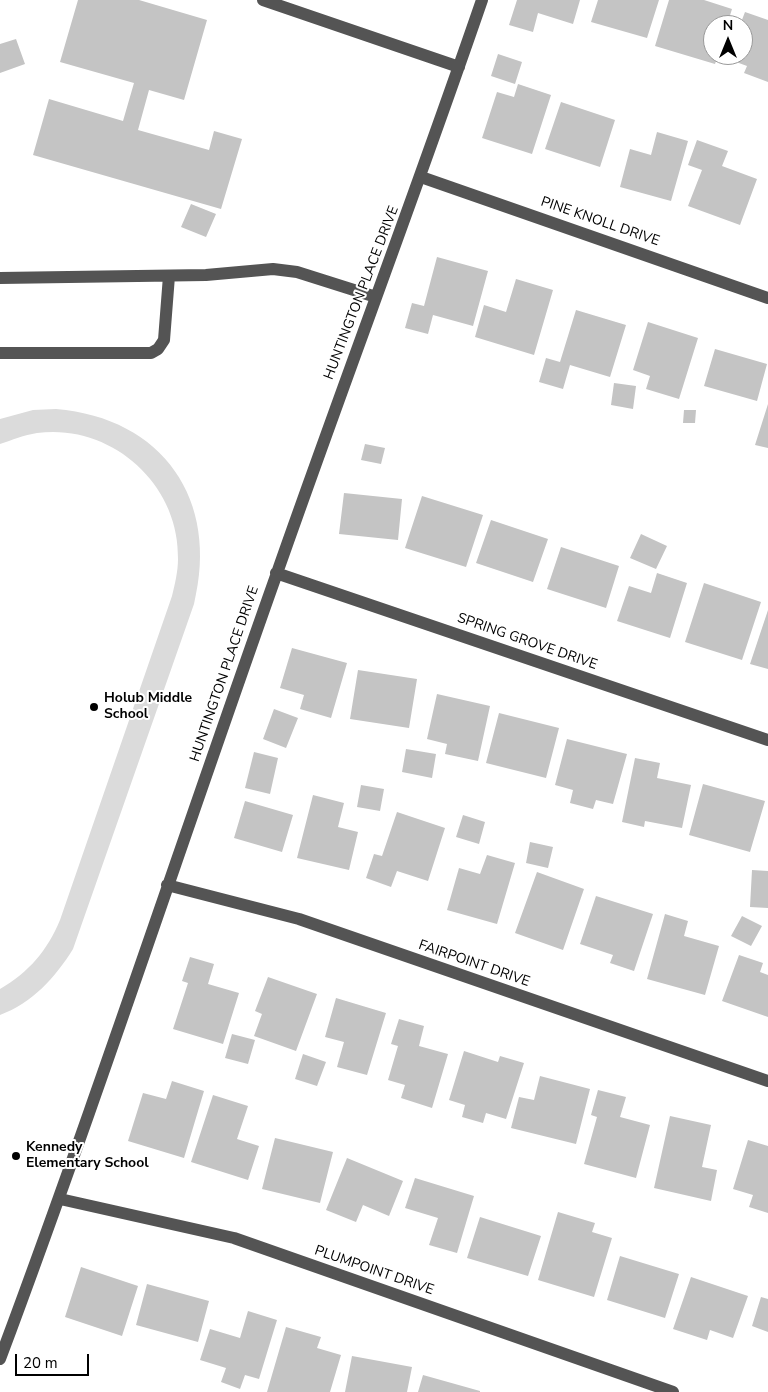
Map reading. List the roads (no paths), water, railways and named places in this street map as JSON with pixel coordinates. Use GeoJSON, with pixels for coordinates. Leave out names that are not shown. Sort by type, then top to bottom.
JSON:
{"type":"FeatureCollection","features":[{"type":"Feature","properties":{"kind":"street"},"geometry":{"type":"LineString","coordinates":[[263,0],[459,67]]}},
{"type":"Feature","properties":{"kind":"street","name":"HUNTINGTON PLACE DRIVE"},"geometry":{"type":"LineString","coordinates":[[0,1359],[60,1199],[276,573],[421,177],[482,0]]}},
{"type":"Feature","properties":{"kind":"street","name":"PINE KNOLL DRIVE"},"geometry":{"type":"LineString","coordinates":[[421,177],[768,298]]}},
{"type":"Feature","properties":{"kind":"street"},"geometry":{"type":"LineString","coordinates":[[0,278],[206,275],[273,269],[297,272],[376,297]]}},
{"type":"Feature","properties":{"kind":"street"},"geometry":{"type":"LineString","coordinates":[[0,353],[151,353],[158,350],[164,340],[168,276]]}},
{"type":"Feature","properties":{"kind":"street","name":"SPRING GROVE DRIVE"},"geometry":{"type":"LineString","coordinates":[[276,573],[768,740]]}},
{"type":"Feature","properties":{"kind":"street","name":"FAIRPOINT DRIVE"},"geometry":{"type":"LineString","coordinates":[[168,885],[298,919],[768,1081]]}},
{"type":"Feature","properties":{"kind":"street","name":"PLUMPOINT DRIVE"},"geometry":{"type":"LineString","coordinates":[[60,1199],[234,1238],[672,1392]]}},
{"type":"Feature","properties":{"kind":"place","name":"Holub Middle School"},"geometry":{"type":"Point","coordinates":[94,707]}},
{"type":"Feature","properties":{"kind":"place","name":"Kennedy Elementary School"},"geometry":{"type":"Point","coordinates":[16,1156]}}]}
